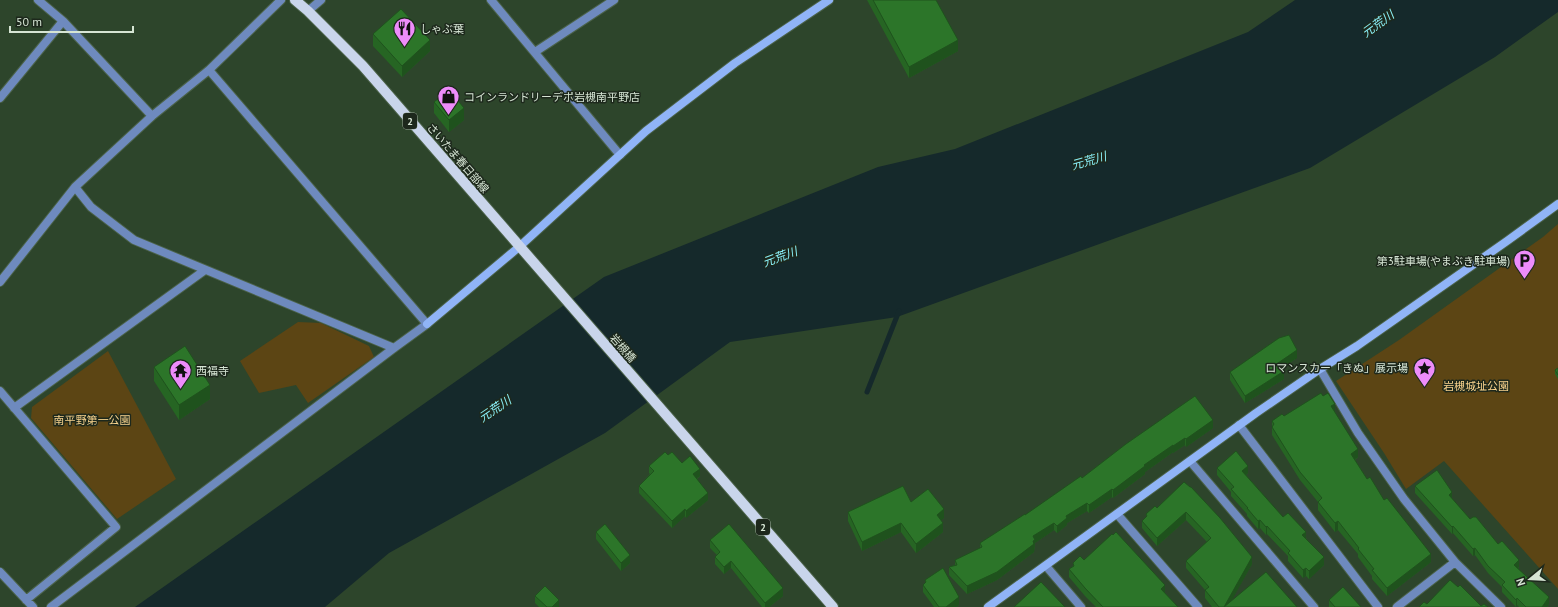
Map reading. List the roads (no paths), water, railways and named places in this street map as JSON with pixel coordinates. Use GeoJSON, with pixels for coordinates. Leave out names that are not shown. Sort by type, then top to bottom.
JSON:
{"type":"FeatureCollection","features":[{"type":"Feature","properties":{"kind":"main road","name":"さいたま春日部線"},"geometry":{"type":"LineString","coordinates":[[295,0],[363,66],[535,264]]}},
{"type":"Feature","properties":{"kind":"main road","name":"岩槻橋"},"geometry":{"type":"LineString","coordinates":[[535,264],[833,607]]}},
{"type":"Feature","properties":{"kind":"street"},"geometry":{"type":"LineString","coordinates":[[38,0],[63,21],[152,116]]}},
{"type":"Feature","properties":{"kind":"street"},"geometry":{"type":"LineString","coordinates":[[0,282],[75,187],[152,116],[209,70],[281,0]]}},
{"type":"Feature","properties":{"kind":"street"},"geometry":{"type":"LineString","coordinates":[[308,11],[321,0]]}},
{"type":"Feature","properties":{"kind":"street"},"geometry":{"type":"LineString","coordinates":[[491,0],[620,155]]}},
{"type":"Feature","properties":{"kind":"street"},"geometry":{"type":"LineString","coordinates":[[535,52],[614,0]]}},
{"type":"Feature","properties":{"kind":"street"},"geometry":{"type":"LineString","coordinates":[[51,607],[427,324],[519,247],[646,131],[735,63],[829,0]]}},
{"type":"Feature","properties":{"kind":"street"},"geometry":{"type":"LineString","coordinates":[[0,98],[63,21]]}},
{"type":"Feature","properties":{"kind":"street"},"geometry":{"type":"LineString","coordinates":[[209,70],[427,324]]}},
{"type":"Feature","properties":{"kind":"street"},"geometry":{"type":"LineString","coordinates":[[75,187],[91,207],[134,240],[394,348]]}},
{"type":"Feature","properties":{"kind":"street"},"geometry":{"type":"LineString","coordinates":[[988,607],[1239,425],[1320,369],[1363,342],[1558,204]]}},
{"type":"Feature","properties":{"kind":"street"},"geometry":{"type":"LineString","coordinates":[[14,408],[205,270]]}},
{"type":"Feature","properties":{"kind":"street"},"geometry":{"type":"LineString","coordinates":[[1320,369],[1339,403],[1380,466],[1404,499],[1455,562],[1501,607]]}},
{"type":"Feature","properties":{"kind":"street"},"geometry":{"type":"LineString","coordinates":[[0,392],[116,527],[26,600]]}},
{"type":"Feature","properties":{"kind":"street"},"geometry":{"type":"LineString","coordinates":[[1239,425],[1378,607]]}},
{"type":"Feature","properties":{"kind":"street"},"geometry":{"type":"LineString","coordinates":[[1190,461],[1314,607]]}},
{"type":"Feature","properties":{"kind":"street"},"geometry":{"type":"LineString","coordinates":[[1117,514],[1198,607]]}},
{"type":"Feature","properties":{"kind":"street"},"geometry":{"type":"LineString","coordinates":[[1397,607],[1455,562]]}},
{"type":"Feature","properties":{"kind":"street"},"geometry":{"type":"LineString","coordinates":[[1046,566],[1081,607]]}},
{"type":"Feature","properties":{"kind":"street"},"geometry":{"type":"LineString","coordinates":[[0,572],[33,607]]}},
{"type":"Feature","properties":{"kind":"water","name":"元荒川"},"geometry":{"type":"Polygon","coordinates":[[[1295,0],[1558,0],[1558,12],[1495,57],[1310,168],[897,317],[730,342],[605,433],[389,553],[325,607],[135,607],[604,277],[878,167],[955,149],[1248,32],[1295,0]]]}},
{"type":"Feature","properties":{"kind":"waterway"},"geometry":{"type":"LineString","coordinates":[[867,392],[899,311]]}},
{"type":"Feature","properties":{"kind":"place","name":"しゃぶ葉"},"geometry":{"type":"Point","coordinates":[404,48]}},
{"type":"Feature","properties":{"kind":"place","name":"コインランドリーデポ岩槻南平野店"},"geometry":{"type":"Point","coordinates":[448,116]}},
{"type":"Feature","properties":{"kind":"place","name":"第3駐車場(やまぶき駐車場)"},"geometry":{"type":"Point","coordinates":[1525,280]}},
{"type":"Feature","properties":{"kind":"place","name":"ロマンスカー「きぬ」展示場"},"geometry":{"type":"Point","coordinates":[1424,388]}},
{"type":"Feature","properties":{"kind":"place","name":"西福寺"},"geometry":{"type":"Point","coordinates":[180,390]}},
{"type":"Feature","properties":{"kind":"park label","name":"岩槻城址公園"},"geometry":{"type":"Point","coordinates":[1476,386]}},
{"type":"Feature","properties":{"kind":"park label","name":"南平野第一公園"},"geometry":{"type":"Point","coordinates":[92,420]}}]}
